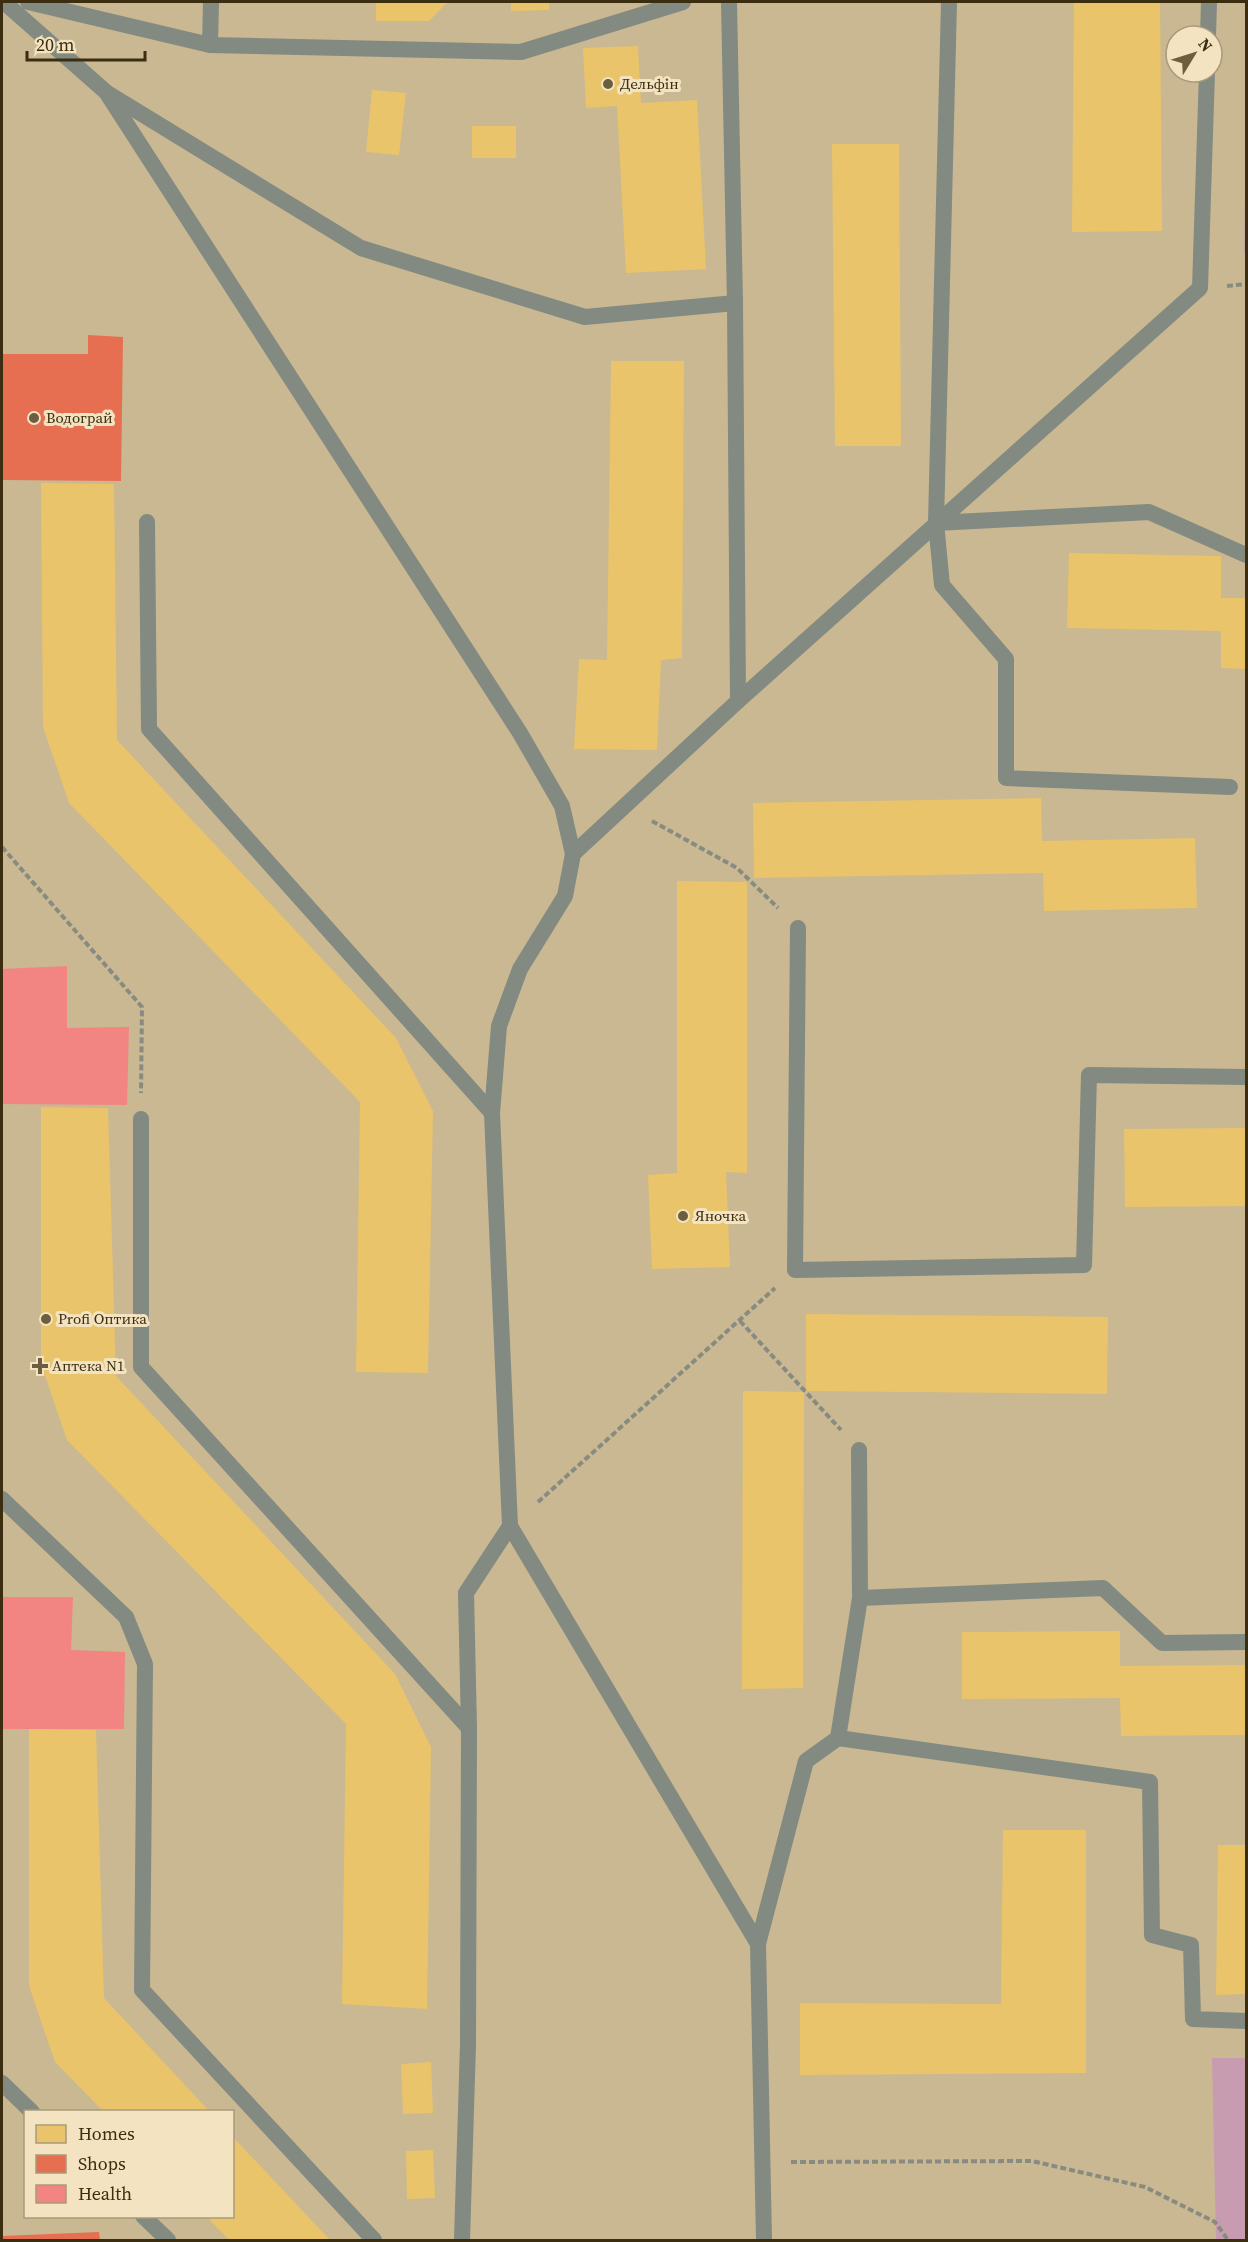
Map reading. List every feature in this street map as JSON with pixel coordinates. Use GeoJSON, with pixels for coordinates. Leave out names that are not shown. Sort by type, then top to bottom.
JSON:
{"type":"FeatureCollection","features":[{"type":"Feature","properties":{"kind":"lane"},"geometry":{"type":"LineString","coordinates":[[3,2],[106,92],[360,248],[585,317],[735,303]]}},
{"type":"Feature","properties":{"kind":"lane"},"geometry":{"type":"LineString","coordinates":[[28,2],[210,45],[521,52],[682,2]]}},
{"type":"Feature","properties":{"kind":"lane"},"geometry":{"type":"LineString","coordinates":[[210,45],[211,2]]}},
{"type":"Feature","properties":{"kind":"lane"},"geometry":{"type":"LineString","coordinates":[[729,2],[735,303],[738,701]]}},
{"type":"Feature","properties":{"kind":"lane"},"geometry":{"type":"LineString","coordinates":[[950,2],[936,524],[942,585],[1006,659],[1006,778],[1230,787]]}},
{"type":"Feature","properties":{"kind":"lane"},"geometry":{"type":"LineString","coordinates":[[1208,24],[1209,2]]}},
{"type":"Feature","properties":{"kind":"lane"},"geometry":{"type":"LineString","coordinates":[[573,854],[738,701],[1200,288],[1207,84]]}},
{"type":"Feature","properties":{"kind":"lane"},"geometry":{"type":"LineString","coordinates":[[106,92],[520,733],[562,806],[573,854],[565,896],[520,969],[499,1026],[492,1113],[510,1526],[758,1944]]}},
{"type":"Feature","properties":{"kind":"lane"},"geometry":{"type":"LineString","coordinates":[[936,524],[1149,512],[1246,555]]}},
{"type":"Feature","properties":{"kind":"lane"},"geometry":{"type":"LineString","coordinates":[[147,522],[149,729],[492,1113]]}},
{"type":"Feature","properties":{"kind":"lane"},"geometry":{"type":"LineString","coordinates":[[798,928],[795,1270],[1084,1265],[1089,1075],[1246,1077]]}},
{"type":"Feature","properties":{"kind":"lane"},"geometry":{"type":"LineString","coordinates":[[141,1119],[141,1366],[469,1728]]}},
{"type":"Feature","properties":{"kind":"lane"},"geometry":{"type":"LineString","coordinates":[[838,1738],[860,1598],[859,1450]]}},
{"type":"Feature","properties":{"kind":"lane"},"geometry":{"type":"LineString","coordinates":[[2,1499],[126,1617],[145,1664],[142,1990],[374,2241]]}},
{"type":"Feature","properties":{"kind":"lane"},"geometry":{"type":"LineString","coordinates":[[462,2241],[468,2044],[469,1728],[466,1593],[510,1526]]}},
{"type":"Feature","properties":{"kind":"lane"},"geometry":{"type":"LineString","coordinates":[[860,1598],[1103,1588],[1162,1643],[1246,1642]]}},
{"type":"Feature","properties":{"kind":"lane"},"geometry":{"type":"LineString","coordinates":[[764,2241],[758,1944],[806,1761],[838,1738],[1150,1782],[1152,1935],[1191,1945],[1193,2019],[1246,2021]]}},
{"type":"Feature","properties":{"kind":"lane"},"geometry":{"type":"LineString","coordinates":[[2,2083],[30,2110]]}},
{"type":"Feature","properties":{"kind":"lane"},"geometry":{"type":"LineString","coordinates":[[144,2218],[168,2241]]}},
{"type":"Feature","properties":{"kind":"path"},"geometry":{"type":"LineString","coordinates":[[625,807],[737,868],[798,928]]}},
{"type":"Feature","properties":{"kind":"path"},"geometry":{"type":"LineString","coordinates":[[2,847],[142,1007],[141,1119]]}},
{"type":"Feature","properties":{"kind":"path"},"geometry":{"type":"LineString","coordinates":[[510,1526],[795,1270]]}},
{"type":"Feature","properties":{"kind":"path"},"geometry":{"type":"LineString","coordinates":[[740,1321],[859,1450]]}},
{"type":"Feature","properties":{"kind":"path"},"geometry":{"type":"LineString","coordinates":[[763,2162],[1032,2161],[1144,2187],[1215,2222],[1228,2241]]}},
{"type":"Feature","properties":{"kind":"shaded area"},"geometry":{"type":"Polygon","coordinates":[[[1246,136],[1246,255],[1244,252],[1246,136]]]}},
{"type":"Feature","properties":{"kind":"shaded area"},"geometry":{"type":"Polygon","coordinates":[[[1212,2058],[1246,2058],[1246,2240],[1216,2240],[1212,2058]]]}},
{"type":"Feature","properties":{"kind":"building: Homes"},"geometry":{"type":"Polygon","coordinates":[[[376,2],[448,2],[429,21],[376,21],[376,2]]]}},
{"type":"Feature","properties":{"kind":"building: Homes"},"geometry":{"type":"Polygon","coordinates":[[[511,2],[549,2],[549,10],[511,11],[511,2]]]}},
{"type":"Feature","properties":{"kind":"building: Homes"},"geometry":{"type":"Polygon","coordinates":[[[1074,2],[1160,2],[1162,231],[1072,232],[1074,2]]]}},
{"type":"Feature","properties":{"kind":"building: Homes"},"geometry":{"type":"Polygon","coordinates":[[[638,46],[641,103],[697,100],[706,269],[626,273],[617,106],[586,108],[583,48],[638,46]]]}},
{"type":"Feature","properties":{"kind":"building: Homes"},"geometry":{"type":"Polygon","coordinates":[[[372,90],[406,93],[399,155],[366,152],[372,90]]]}},
{"type":"Feature","properties":{"kind":"building: Homes"},"geometry":{"type":"Polygon","coordinates":[[[472,126],[516,126],[516,158],[472,158],[472,126]]]}},
{"type":"Feature","properties":{"kind":"building: Homes"},"geometry":{"type":"Polygon","coordinates":[[[832,144],[899,144],[901,446],[835,446],[832,144]]]}},
{"type":"Feature","properties":{"kind":"building: Homes"},"geometry":{"type":"Polygon","coordinates":[[[611,361],[684,361],[682,658],[661,660],[657,750],[574,749],[579,659],[607,660],[611,361]]]}},
{"type":"Feature","properties":{"kind":"building: Homes"},"geometry":{"type":"Polygon","coordinates":[[[41,483],[114,484],[117,740],[396,1038],[433,1111],[428,1373],[356,1372],[360,1102],[69,803],[43,727],[41,483]]]}},
{"type":"Feature","properties":{"kind":"building: Homes"},"geometry":{"type":"Polygon","coordinates":[[[1069,553],[1221,556],[1221,598],[1246,598],[1246,669],[1221,668],[1221,631],[1067,628],[1069,553]]]}},
{"type":"Feature","properties":{"kind":"building: Homes"},"geometry":{"type":"Polygon","coordinates":[[[1041,798],[1042,841],[1195,838],[1197,908],[1044,911],[1043,873],[754,878],[753,803],[1041,798]]]}},
{"type":"Feature","properties":{"kind":"building: Homes"},"geometry":{"type":"Polygon","coordinates":[[[677,881],[747,882],[747,1173],[726,1172],[730,1267],[652,1269],[648,1175],[677,1173],[677,881]]]}},
{"type":"Feature","properties":{"kind":"building: Homes"},"geometry":{"type":"Polygon","coordinates":[[[41,1107],[108,1108],[116,1376],[395,1674],[431,1747],[427,2009],[342,2004],[346,1724],[67,1440],[41,1364],[41,1107]]]}},
{"type":"Feature","properties":{"kind":"building: Homes"},"geometry":{"type":"Polygon","coordinates":[[[1246,1128],[1246,1206],[1125,1207],[1124,1129],[1246,1128]]]}},
{"type":"Feature","properties":{"kind":"building: Homes"},"geometry":{"type":"Polygon","coordinates":[[[806,1314],[1108,1317],[1107,1394],[806,1391],[806,1314]]]}},
{"type":"Feature","properties":{"kind":"building: Homes"},"geometry":{"type":"Polygon","coordinates":[[[743,1391],[804,1392],[803,1688],[742,1689],[743,1391]]]}},
{"type":"Feature","properties":{"kind":"building: Homes"},"geometry":{"type":"Polygon","coordinates":[[[1120,1631],[1120,1666],[1246,1665],[1246,1735],[1121,1736],[1120,1698],[962,1699],[962,1632],[1120,1631]]]}},
{"type":"Feature","properties":{"kind":"building: Homes"},"geometry":{"type":"Polygon","coordinates":[[[29,1729],[96,1730],[104,1998],[208,2110],[102,2110],[55,2062],[29,1986],[29,1729]]]}},
{"type":"Feature","properties":{"kind":"building: Homes"},"geometry":{"type":"Polygon","coordinates":[[[1003,1830],[1086,1830],[1086,2073],[800,2075],[800,2003],[1001,2004],[1003,1830]]]}},
{"type":"Feature","properties":{"kind":"building: Homes"},"geometry":{"type":"Polygon","coordinates":[[[1218,1845],[1246,1845],[1246,1994],[1216,1995],[1218,1845]]]}},
{"type":"Feature","properties":{"kind":"building: Homes"},"geometry":{"type":"Polygon","coordinates":[[[431,2062],[433,2113],[403,2114],[401,2064],[431,2062]]]}},
{"type":"Feature","properties":{"kind":"building: Homes"},"geometry":{"type":"Polygon","coordinates":[[[234,2138],[330,2240],[229,2240],[208,2218],[234,2218],[234,2138]]]}},
{"type":"Feature","properties":{"kind":"building: Homes"},"geometry":{"type":"Polygon","coordinates":[[[433,2150],[435,2198],[407,2199],[406,2151],[433,2150]]]}},
{"type":"Feature","properties":{"kind":"building: Shops"},"geometry":{"type":"Polygon","coordinates":[[[88,335],[123,337],[121,481],[2,480],[2,354],[88,354],[88,335]]]}},
{"type":"Feature","properties":{"kind":"building: Shops"},"geometry":{"type":"Polygon","coordinates":[[[99,2232],[100,2240],[2,2240],[2,2236],[99,2232]]]}},
{"type":"Feature","properties":{"kind":"building: Health"},"geometry":{"type":"Polygon","coordinates":[[[67,966],[67,1028],[129,1027],[127,1105],[2,1104],[2,969],[67,966]]]}},
{"type":"Feature","properties":{"kind":"building: Health"},"geometry":{"type":"Polygon","coordinates":[[[2,1597],[73,1597],[71,1650],[125,1652],[124,1729],[2,1729],[2,1597]]]}},
{"type":"Feature","properties":{"kind":"place","name":"Дельфін"},"geometry":{"type":"Point","coordinates":[608,84]}},
{"type":"Feature","properties":{"kind":"place","name":"Водограй"},"geometry":{"type":"Point","coordinates":[34,418]}},
{"type":"Feature","properties":{"kind":"place","name":"Яночка"},"geometry":{"type":"Point","coordinates":[683,1216]}},
{"type":"Feature","properties":{"kind":"place","name":"Profi Оптика"},"geometry":{"type":"Point","coordinates":[46,1319]}},
{"type":"Feature","properties":{"kind":"place","name":"Аптека N1"},"geometry":{"type":"Point","coordinates":[40,1366]}}]}
